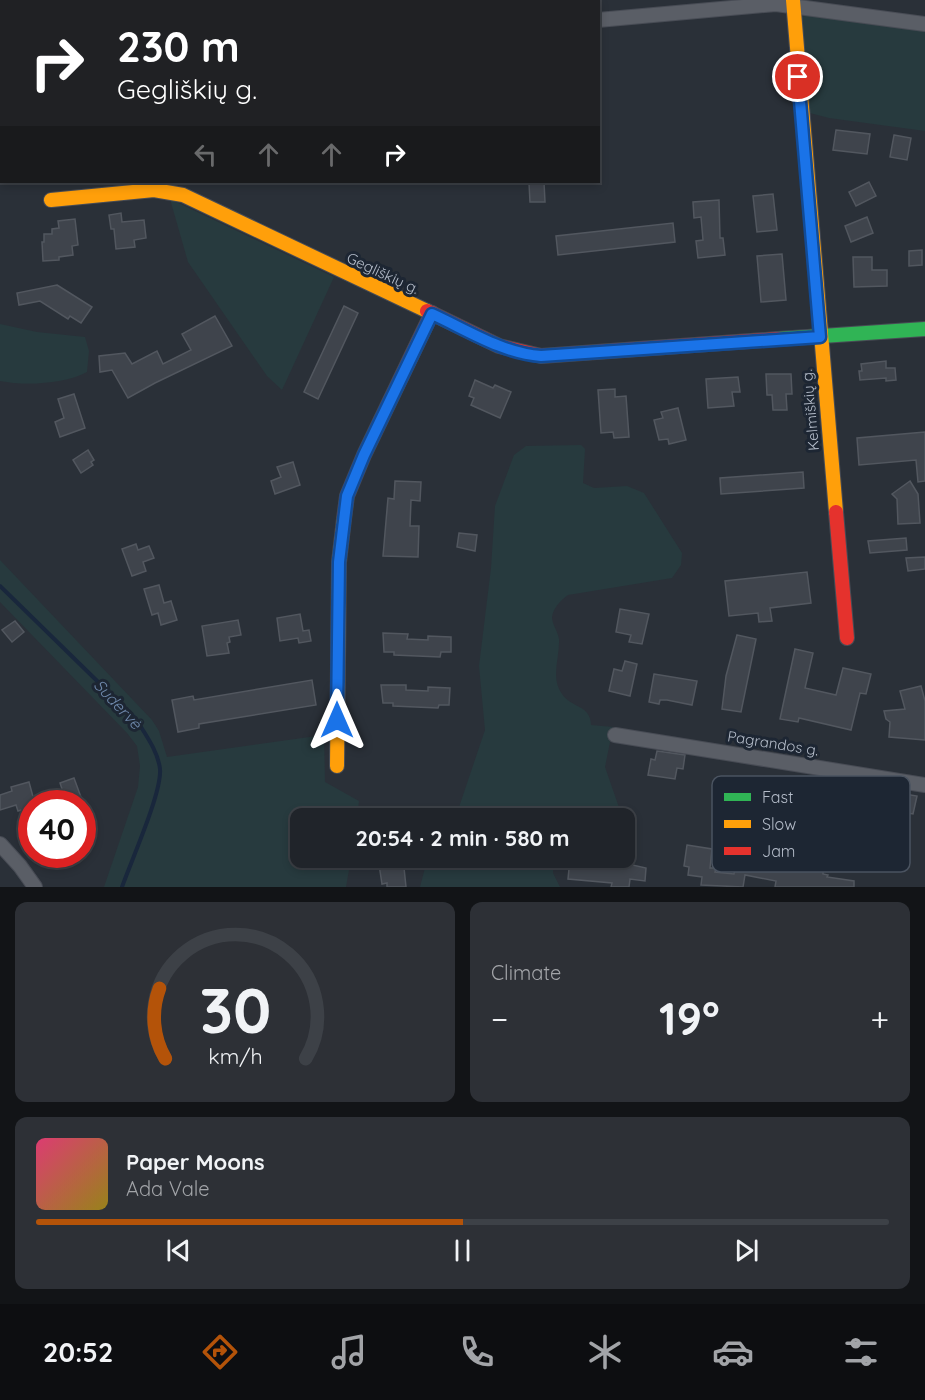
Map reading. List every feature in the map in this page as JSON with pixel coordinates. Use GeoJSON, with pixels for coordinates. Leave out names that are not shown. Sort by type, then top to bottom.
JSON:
{"type":"FeatureCollection","features":[{"type":"Feature","properties":{"kind":"street"},"geometry":{"type":"LineString","coordinates":[[600,20],[793,3],[925,24]]}},
{"type":"Feature","properties":{"kind":"street","name":"Kelmiškių g."},"geometry":{"type":"LineString","coordinates":[[793,3],[847,638]]}},
{"type":"Feature","properties":{"kind":"street","name":"Gegliškių g."},"geometry":{"type":"LineString","coordinates":[[51,200],[154,190],[167,190],[183,195],[330,267],[515,352],[541,356],[925,329]]}},
{"type":"Feature","properties":{"kind":"street"},"geometry":{"type":"LineString","coordinates":[[337,766],[339,562],[347,496],[364,455],[432,314]]}},
{"type":"Feature","properties":{"kind":"street","name":"Pagrandos g."},"geometry":{"type":"LineString","coordinates":[[615,735],[869,776]]}},
{"type":"Feature","properties":{"kind":"street","name":"Pagrandos g."},"geometry":{"type":"LineString","coordinates":[[910,783],[925,785]]}},
{"type":"Feature","properties":{"kind":"street"},"geometry":{"type":"LineString","coordinates":[[0,844],[35,887]]}},
{"type":"Feature","properties":{"kind":"green space"},"geometry":{"type":"Polygon","coordinates":[[[807,14],[925,29],[925,131],[829,118],[806,112],[802,17],[807,14]]]}},
{"type":"Feature","properties":{"kind":"green space"},"geometry":{"type":"Polygon","coordinates":[[[170,199],[334,277],[282,390],[267,376],[188,262],[170,199]]]}},
{"type":"Feature","properties":{"kind":"green space"},"geometry":{"type":"Polygon","coordinates":[[[0,324],[37,332],[85,337],[89,351],[87,372],[68,379],[45,383],[0,381],[0,324]]]}},
{"type":"Feature","properties":{"kind":"green space"},"geometry":{"type":"Polygon","coordinates":[[[581,445],[585,449],[583,483],[594,488],[627,486],[644,493],[682,553],[681,565],[672,578],[568,595],[553,614],[552,620],[559,639],[556,674],[558,688],[566,699],[588,714],[591,725],[613,727],[605,767],[619,808],[459,808],[485,730],[479,666],[491,568],[495,506],[514,455],[526,446],[581,445]]]}},
{"type":"Feature","properties":{"kind":"green space"},"geometry":{"type":"Polygon","coordinates":[[[0,560],[152,720],[159,731],[167,757],[324,735],[325,782],[359,801],[358,808],[290,808],[290,868],[349,868],[346,887],[104,887],[138,787],[140,766],[137,746],[0,602],[0,560]]]}},
{"type":"Feature","properties":{"kind":"green space"},"geometry":{"type":"Polygon","coordinates":[[[425,868],[553,868],[560,887],[420,887],[425,868]]]}},
{"type":"Feature","properties":{"kind":"building"},"geometry":{"type":"Polygon","coordinates":[[[836,130],[870,134],[867,154],[833,150],[836,130]]]}},
{"type":"Feature","properties":{"kind":"building"},"geometry":{"type":"Polygon","coordinates":[[[894,135],[911,138],[907,160],[890,157],[894,135]]]}},
{"type":"Feature","properties":{"kind":"building"},"geometry":{"type":"Polygon","coordinates":[[[869,182],[876,196],[856,206],[849,192],[869,182]]]}},
{"type":"Feature","properties":{"kind":"building"},"geometry":{"type":"Polygon","coordinates":[[[529,183],[544,183],[545,202],[530,202],[529,183]]]}},
{"type":"Feature","properties":{"kind":"building"},"geometry":{"type":"Polygon","coordinates":[[[773,194],[777,230],[757,232],[753,196],[773,194]]]}},
{"type":"Feature","properties":{"kind":"building"},"geometry":{"type":"Polygon","coordinates":[[[719,200],[720,238],[723,238],[725,255],[698,258],[696,241],[703,240],[701,217],[694,218],[693,202],[719,200]]]}},
{"type":"Feature","properties":{"kind":"building"},"geometry":{"type":"Polygon","coordinates":[[[121,213],[122,222],[144,220],[146,238],[134,240],[135,247],[116,249],[114,229],[111,229],[109,215],[121,213]]]}},
{"type":"Feature","properties":{"kind":"building"},"geometry":{"type":"Polygon","coordinates":[[[867,217],[873,233],[851,242],[845,226],[867,217]]]}},
{"type":"Feature","properties":{"kind":"building"},"geometry":{"type":"Polygon","coordinates":[[[75,219],[78,245],[72,246],[73,255],[59,257],[59,260],[43,261],[44,234],[52,234],[52,229],[59,228],[58,221],[75,219]]]}},
{"type":"Feature","properties":{"kind":"building"},"geometry":{"type":"Polygon","coordinates":[[[673,223],[675,242],[558,255],[556,236],[673,223]]]}},
{"type":"Feature","properties":{"kind":"building"},"geometry":{"type":"Polygon","coordinates":[[[922,250],[922,265],[909,266],[909,251],[922,250]]]}},
{"type":"Feature","properties":{"kind":"building"},"geometry":{"type":"Polygon","coordinates":[[[782,254],[786,300],[761,302],[757,256],[782,254]]]}},
{"type":"Feature","properties":{"kind":"building"},"geometry":{"type":"Polygon","coordinates":[[[853,257],[872,257],[872,270],[887,270],[887,286],[854,287],[853,257]]]}},
{"type":"Feature","properties":{"kind":"building"},"geometry":{"type":"Polygon","coordinates":[[[57,285],[92,307],[81,323],[70,316],[68,319],[40,301],[19,305],[17,293],[57,285]]]}},
{"type":"Feature","properties":{"kind":"building"},"geometry":{"type":"Polygon","coordinates":[[[344,306],[358,313],[318,399],[304,392],[344,306]]]}},
{"type":"Feature","properties":{"kind":"building"},"geometry":{"type":"Polygon","coordinates":[[[215,316],[232,346],[128,398],[112,370],[100,372],[99,356],[125,353],[132,364],[157,351],[163,364],[191,350],[182,334],[215,316]]]}},
{"type":"Feature","properties":{"kind":"building"},"geometry":{"type":"Polygon","coordinates":[[[886,361],[886,368],[895,368],[896,380],[886,381],[886,378],[860,380],[861,364],[886,361]]]}},
{"type":"Feature","properties":{"kind":"building"},"geometry":{"type":"Polygon","coordinates":[[[766,374],[791,374],[792,394],[786,394],[787,410],[773,410],[772,395],[767,395],[766,374]]]}},
{"type":"Feature","properties":{"kind":"building"},"geometry":{"type":"Polygon","coordinates":[[[738,377],[740,392],[732,392],[734,406],[708,408],[706,379],[738,377]]]}},
{"type":"Feature","properties":{"kind":"building"},"geometry":{"type":"Polygon","coordinates":[[[475,380],[493,388],[495,385],[511,392],[500,418],[471,405],[474,398],[469,396],[475,380]]]}},
{"type":"Feature","properties":{"kind":"building"},"geometry":{"type":"Polygon","coordinates":[[[615,389],[615,397],[626,396],[629,437],[614,438],[613,432],[601,433],[598,390],[615,389]]]}},
{"type":"Feature","properties":{"kind":"building"},"geometry":{"type":"Polygon","coordinates":[[[74,394],[85,428],[60,437],[55,422],[64,418],[58,399],[74,394]]]}},
{"type":"Feature","properties":{"kind":"building"},"geometry":{"type":"Polygon","coordinates":[[[678,408],[686,440],[669,444],[668,439],[659,440],[654,420],[663,418],[661,412],[678,408]]]}},
{"type":"Feature","properties":{"kind":"building"},"geometry":{"type":"Polygon","coordinates":[[[925,432],[925,481],[918,482],[916,460],[859,465],[857,438],[925,432]]]}},
{"type":"Feature","properties":{"kind":"building"},"geometry":{"type":"Polygon","coordinates":[[[88,450],[94,460],[91,462],[93,465],[81,473],[73,460],[88,450]]]}},
{"type":"Feature","properties":{"kind":"building"},"geometry":{"type":"Polygon","coordinates":[[[293,462],[300,485],[275,494],[271,481],[281,477],[277,467],[293,462]]]}},
{"type":"Feature","properties":{"kind":"building"},"geometry":{"type":"Polygon","coordinates":[[[803,472],[804,488],[721,494],[720,478],[803,472]]]}},
{"type":"Feature","properties":{"kind":"building"},"geometry":{"type":"Polygon","coordinates":[[[395,481],[421,482],[420,501],[411,500],[410,526],[419,526],[418,557],[383,556],[388,498],[394,499],[395,481]]]}},
{"type":"Feature","properties":{"kind":"building"},"geometry":{"type":"Polygon","coordinates":[[[910,481],[918,494],[920,523],[898,524],[897,499],[892,494],[910,481]]]}},
{"type":"Feature","properties":{"kind":"building"},"geometry":{"type":"Polygon","coordinates":[[[459,533],[477,535],[475,551],[457,547],[459,533]]]}},
{"type":"Feature","properties":{"kind":"building"},"geometry":{"type":"Polygon","coordinates":[[[906,538],[907,550],[870,553],[868,541],[906,538]]]}},
{"type":"Feature","properties":{"kind":"building"},"geometry":{"type":"Polygon","coordinates":[[[136,544],[138,550],[149,546],[154,558],[143,562],[146,571],[132,576],[122,549],[136,544]]]}},
{"type":"Feature","properties":{"kind":"building"},"geometry":{"type":"Polygon","coordinates":[[[925,557],[925,569],[908,571],[906,558],[925,557]]]}},
{"type":"Feature","properties":{"kind":"building"},"geometry":{"type":"Polygon","coordinates":[[[807,572],[811,603],[770,608],[772,621],[759,622],[758,613],[729,616],[725,581],[807,572]]]}},
{"type":"Feature","properties":{"kind":"building"},"geometry":{"type":"Polygon","coordinates":[[[159,585],[164,603],[171,601],[177,620],[161,625],[158,613],[152,615],[144,589],[159,585]]]}},
{"type":"Feature","properties":{"kind":"building"},"geometry":{"type":"Polygon","coordinates":[[[620,609],[649,614],[642,644],[629,642],[631,635],[616,632],[620,609]]]}},
{"type":"Feature","properties":{"kind":"building"},"geometry":{"type":"Polygon","coordinates":[[[300,614],[303,631],[309,630],[311,641],[299,643],[298,638],[280,641],[277,618],[300,614]]]}},
{"type":"Feature","properties":{"kind":"building"},"geometry":{"type":"Polygon","coordinates":[[[238,620],[241,635],[229,637],[230,642],[227,643],[229,653],[207,656],[202,626],[238,620]]]}},
{"type":"Feature","properties":{"kind":"building"},"geometry":{"type":"Polygon","coordinates":[[[15,621],[24,632],[12,642],[2,630],[15,621]]]}},
{"type":"Feature","properties":{"kind":"building"},"geometry":{"type":"Polygon","coordinates":[[[383,633],[408,634],[407,639],[428,640],[428,636],[451,637],[451,652],[441,652],[440,657],[394,655],[394,652],[384,652],[383,633]]]}},
{"type":"Feature","properties":{"kind":"building"},"geometry":{"type":"Polygon","coordinates":[[[737,635],[756,639],[741,712],[722,709],[726,676],[737,635]]]}},
{"type":"Feature","properties":{"kind":"building"},"geometry":{"type":"Polygon","coordinates":[[[795,649],[813,653],[805,688],[836,695],[843,668],[871,674],[866,694],[860,693],[851,730],[799,718],[798,722],[780,719],[795,649]]]}},
{"type":"Feature","properties":{"kind":"building"},"geometry":{"type":"Polygon","coordinates":[[[625,661],[637,664],[630,696],[609,691],[614,669],[622,671],[625,661]]]}},
{"type":"Feature","properties":{"kind":"building"},"geometry":{"type":"Polygon","coordinates":[[[654,674],[697,681],[692,705],[667,700],[660,700],[659,704],[649,702],[654,674]]]}},
{"type":"Feature","properties":{"kind":"building"},"geometry":{"type":"Polygon","coordinates":[[[312,680],[316,705],[199,724],[199,728],[178,732],[172,700],[193,696],[194,700],[312,680]]]}},
{"type":"Feature","properties":{"kind":"building"},"geometry":{"type":"Polygon","coordinates":[[[381,685],[406,685],[406,690],[428,691],[428,687],[450,688],[449,705],[439,705],[438,708],[393,706],[393,703],[383,703],[381,685]]]}},
{"type":"Feature","properties":{"kind":"building"},"geometry":{"type":"Polygon","coordinates":[[[921,686],[925,701],[925,740],[889,737],[890,722],[886,719],[884,711],[905,709],[900,691],[921,686]]]}},
{"type":"Feature","properties":{"kind":"building"},"geometry":{"type":"Polygon","coordinates":[[[657,751],[685,755],[683,769],[677,768],[675,779],[648,775],[651,759],[655,760],[657,751]]]}},
{"type":"Feature","properties":{"kind":"building"},"geometry":{"type":"Polygon","coordinates":[[[74,778],[78,790],[62,790],[60,783],[74,778]]]}},
{"type":"Feature","properties":{"kind":"building"},"geometry":{"type":"Polygon","coordinates":[[[29,782],[31,790],[18,790],[18,811],[16,805],[0,810],[0,795],[12,791],[11,787],[29,782]]]}},
{"type":"Feature","properties":{"kind":"building"},"geometry":{"type":"Polygon","coordinates":[[[910,795],[917,796],[913,814],[910,813],[910,795]]]}},
{"type":"Feature","properties":{"kind":"building"},"geometry":{"type":"Polygon","coordinates":[[[687,845],[712,849],[710,868],[712,872],[734,874],[734,872],[823,872],[828,875],[827,877],[854,881],[854,887],[775,887],[776,881],[745,875],[743,887],[701,885],[702,877],[688,875],[689,867],[684,866],[687,845]]]}},
{"type":"Feature","properties":{"kind":"building"},"geometry":{"type":"Polygon","coordinates":[[[635,866],[646,868],[645,881],[630,879],[629,887],[611,887],[612,883],[568,879],[569,868],[635,868],[635,866]]]}},
{"type":"Feature","properties":{"kind":"building"},"geometry":{"type":"Polygon","coordinates":[[[380,868],[404,868],[406,887],[387,887],[387,883],[382,884],[380,868]]]}},
{"type":"Feature","properties":{"kind":"waterway","name":"Sudervė"},"geometry":{"type":"LineString","coordinates":[[0,586],[136,719],[157,756],[160,769],[156,794],[122,887]]}},
{"type":"Feature","properties":{"kind":"traffic: fast"},"geometry":{"type":"LineString","coordinates":[[778,339],[925,329]]}},
{"type":"Feature","properties":{"kind":"traffic: slow"},"geometry":{"type":"LineString","coordinates":[[793,0],[836,512]]}},
{"type":"Feature","properties":{"kind":"traffic: slow"},"geometry":{"type":"LineString","coordinates":[[51,200],[154,190],[183,195],[427,311]]}},
{"type":"Feature","properties":{"kind":"traffic: slow"},"geometry":{"type":"LineString","coordinates":[[337,766],[339,562],[344,519]]}},
{"type":"Feature","properties":{"kind":"traffic: jam"},"geometry":{"type":"LineString","coordinates":[[427,311],[499,346],[541,356],[778,339]]}},
{"type":"Feature","properties":{"kind":"traffic: jam"},"geometry":{"type":"LineString","coordinates":[[344,519],[347,496],[364,455],[432,313]]}},
{"type":"Feature","properties":{"kind":"traffic: jam"},"geometry":{"type":"LineString","coordinates":[[836,512],[847,638]]}},
{"type":"Feature","properties":{"kind":"route"},"geometry":{"type":"LineString","coordinates":[[337,720],[339,562],[347,496],[364,455],[432,314],[508,349],[522,354],[541,356],[820,337],[798,77]]}}]}
